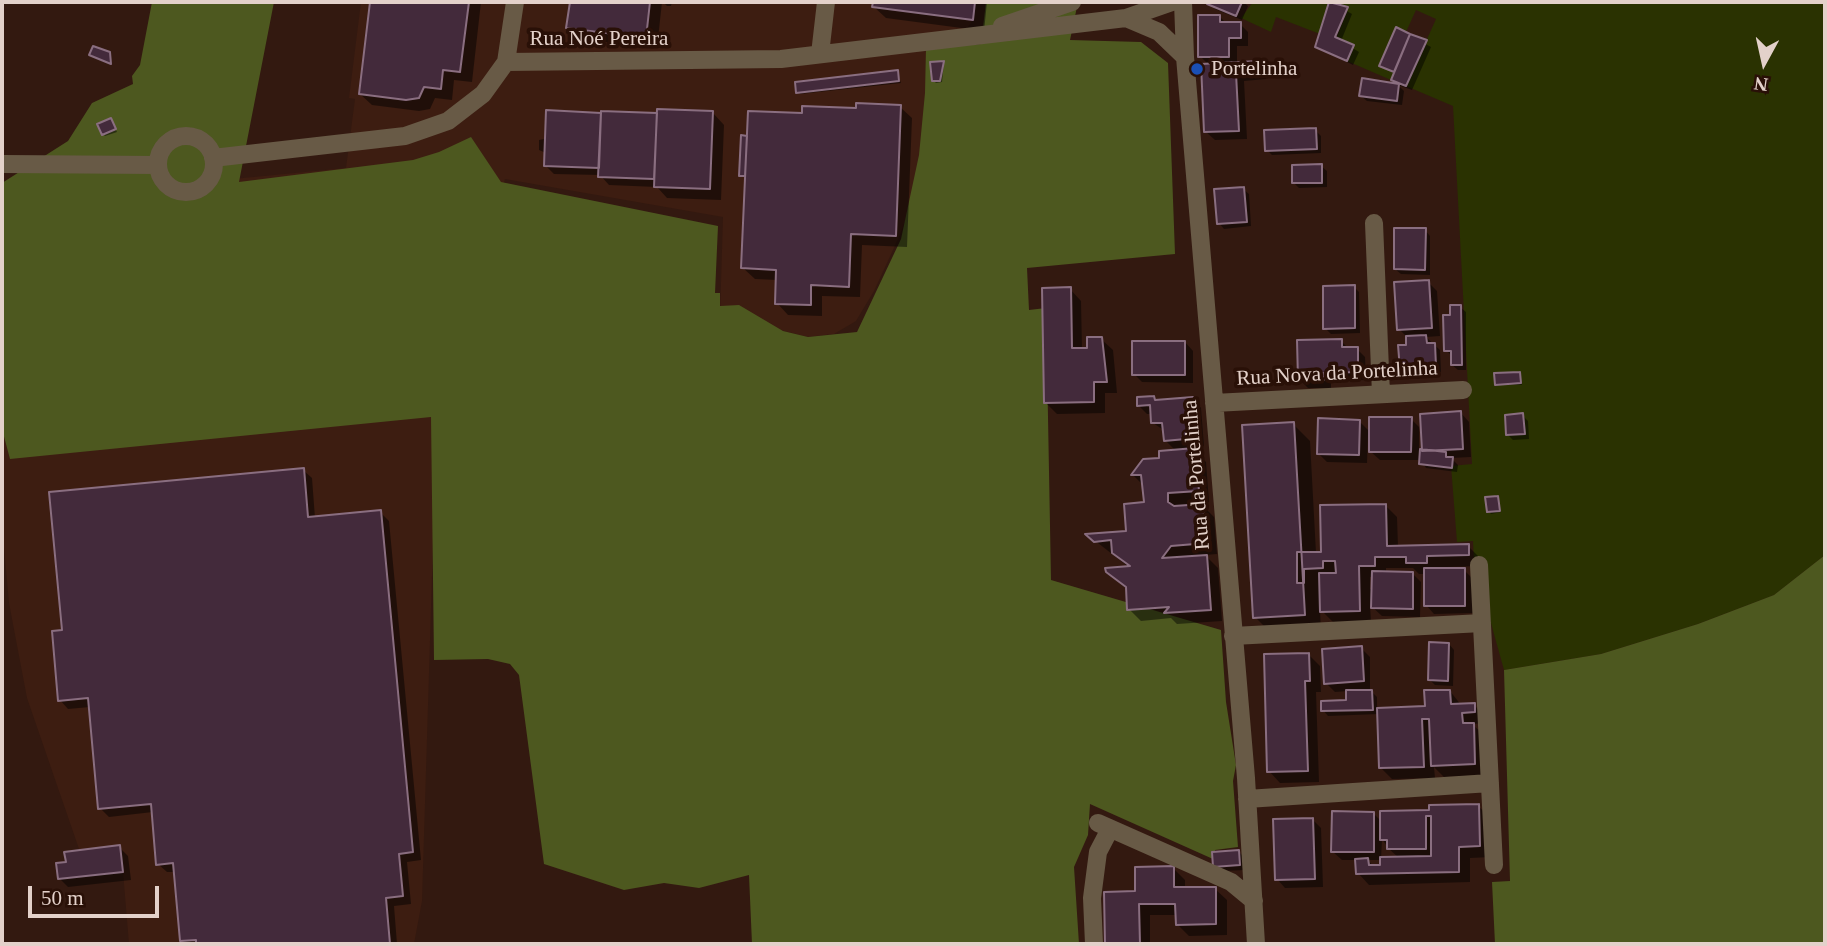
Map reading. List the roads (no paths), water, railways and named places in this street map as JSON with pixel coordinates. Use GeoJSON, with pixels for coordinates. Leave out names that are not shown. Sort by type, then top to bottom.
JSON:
{"type":"FeatureCollection","features":[{"type":"Feature","properties":{"kind":"street"},"geometry":{"type":"LineString","coordinates":[[506,62],[515,2]]}},
{"type":"Feature","properties":{"kind":"street"},"geometry":{"type":"LineString","coordinates":[[820,54],[826,2]]}},
{"type":"Feature","properties":{"kind":"street","name":"Rua Noé Pereira"},"geometry":{"type":"LineString","coordinates":[[972,36],[1072,2]]}},
{"type":"Feature","properties":{"kind":"street","name":"Rua Noé Pereira"},"geometry":{"type":"LineString","coordinates":[[213,158],[405,136],[448,121],[468,109],[484,94],[506,62],[736,61],[820,54],[1126,18],[1172,2]]}},
{"type":"Feature","properties":{"kind":"street","name":"Rua da Portelinha"},"geometry":{"type":"LineString","coordinates":[[1183,2],[1185,57],[1247,799],[1256,944]]}},
{"type":"Feature","properties":{"kind":"street","name":"Rua Noé Pereira"},"geometry":{"type":"LineString","coordinates":[[1126,18],[1159,32],[1185,57]]}},
{"type":"Feature","properties":{"kind":"street"},"geometry":{"type":"LineString","coordinates":[[186,136],[203,142],[213,158],[211,176],[199,189],[190,192],[172,189],[164,183],[158,166],[163,148],[169,142],[186,136]]}},
{"type":"Feature","properties":{"kind":"street"},"geometry":{"type":"LineString","coordinates":[[2,163],[158,166]]}},
{"type":"Feature","properties":{"kind":"street"},"geometry":{"type":"LineString","coordinates":[[1374,223],[1381,394]]}},
{"type":"Feature","properties":{"kind":"street","name":"Rua Nova da Portelinha"},"geometry":{"type":"LineString","coordinates":[[1214,403],[1463,390]]}},
{"type":"Feature","properties":{"kind":"street"},"geometry":{"type":"LineString","coordinates":[[1479,565],[1494,865]]}},
{"type":"Feature","properties":{"kind":"street"},"geometry":{"type":"LineString","coordinates":[[1233,636],[1482,623]]}},
{"type":"Feature","properties":{"kind":"street"},"geometry":{"type":"LineString","coordinates":[[1247,799],[1490,783]]}},
{"type":"Feature","properties":{"kind":"street"},"geometry":{"type":"LineString","coordinates":[[1094,944],[1092,898],[1104,826],[1231,882],[1254,901]]}},
{"type":"Feature","properties":{"kind":"place","name":"Portelinha"},"geometry":{"type":"Point","coordinates":[1197,69]}}]}
